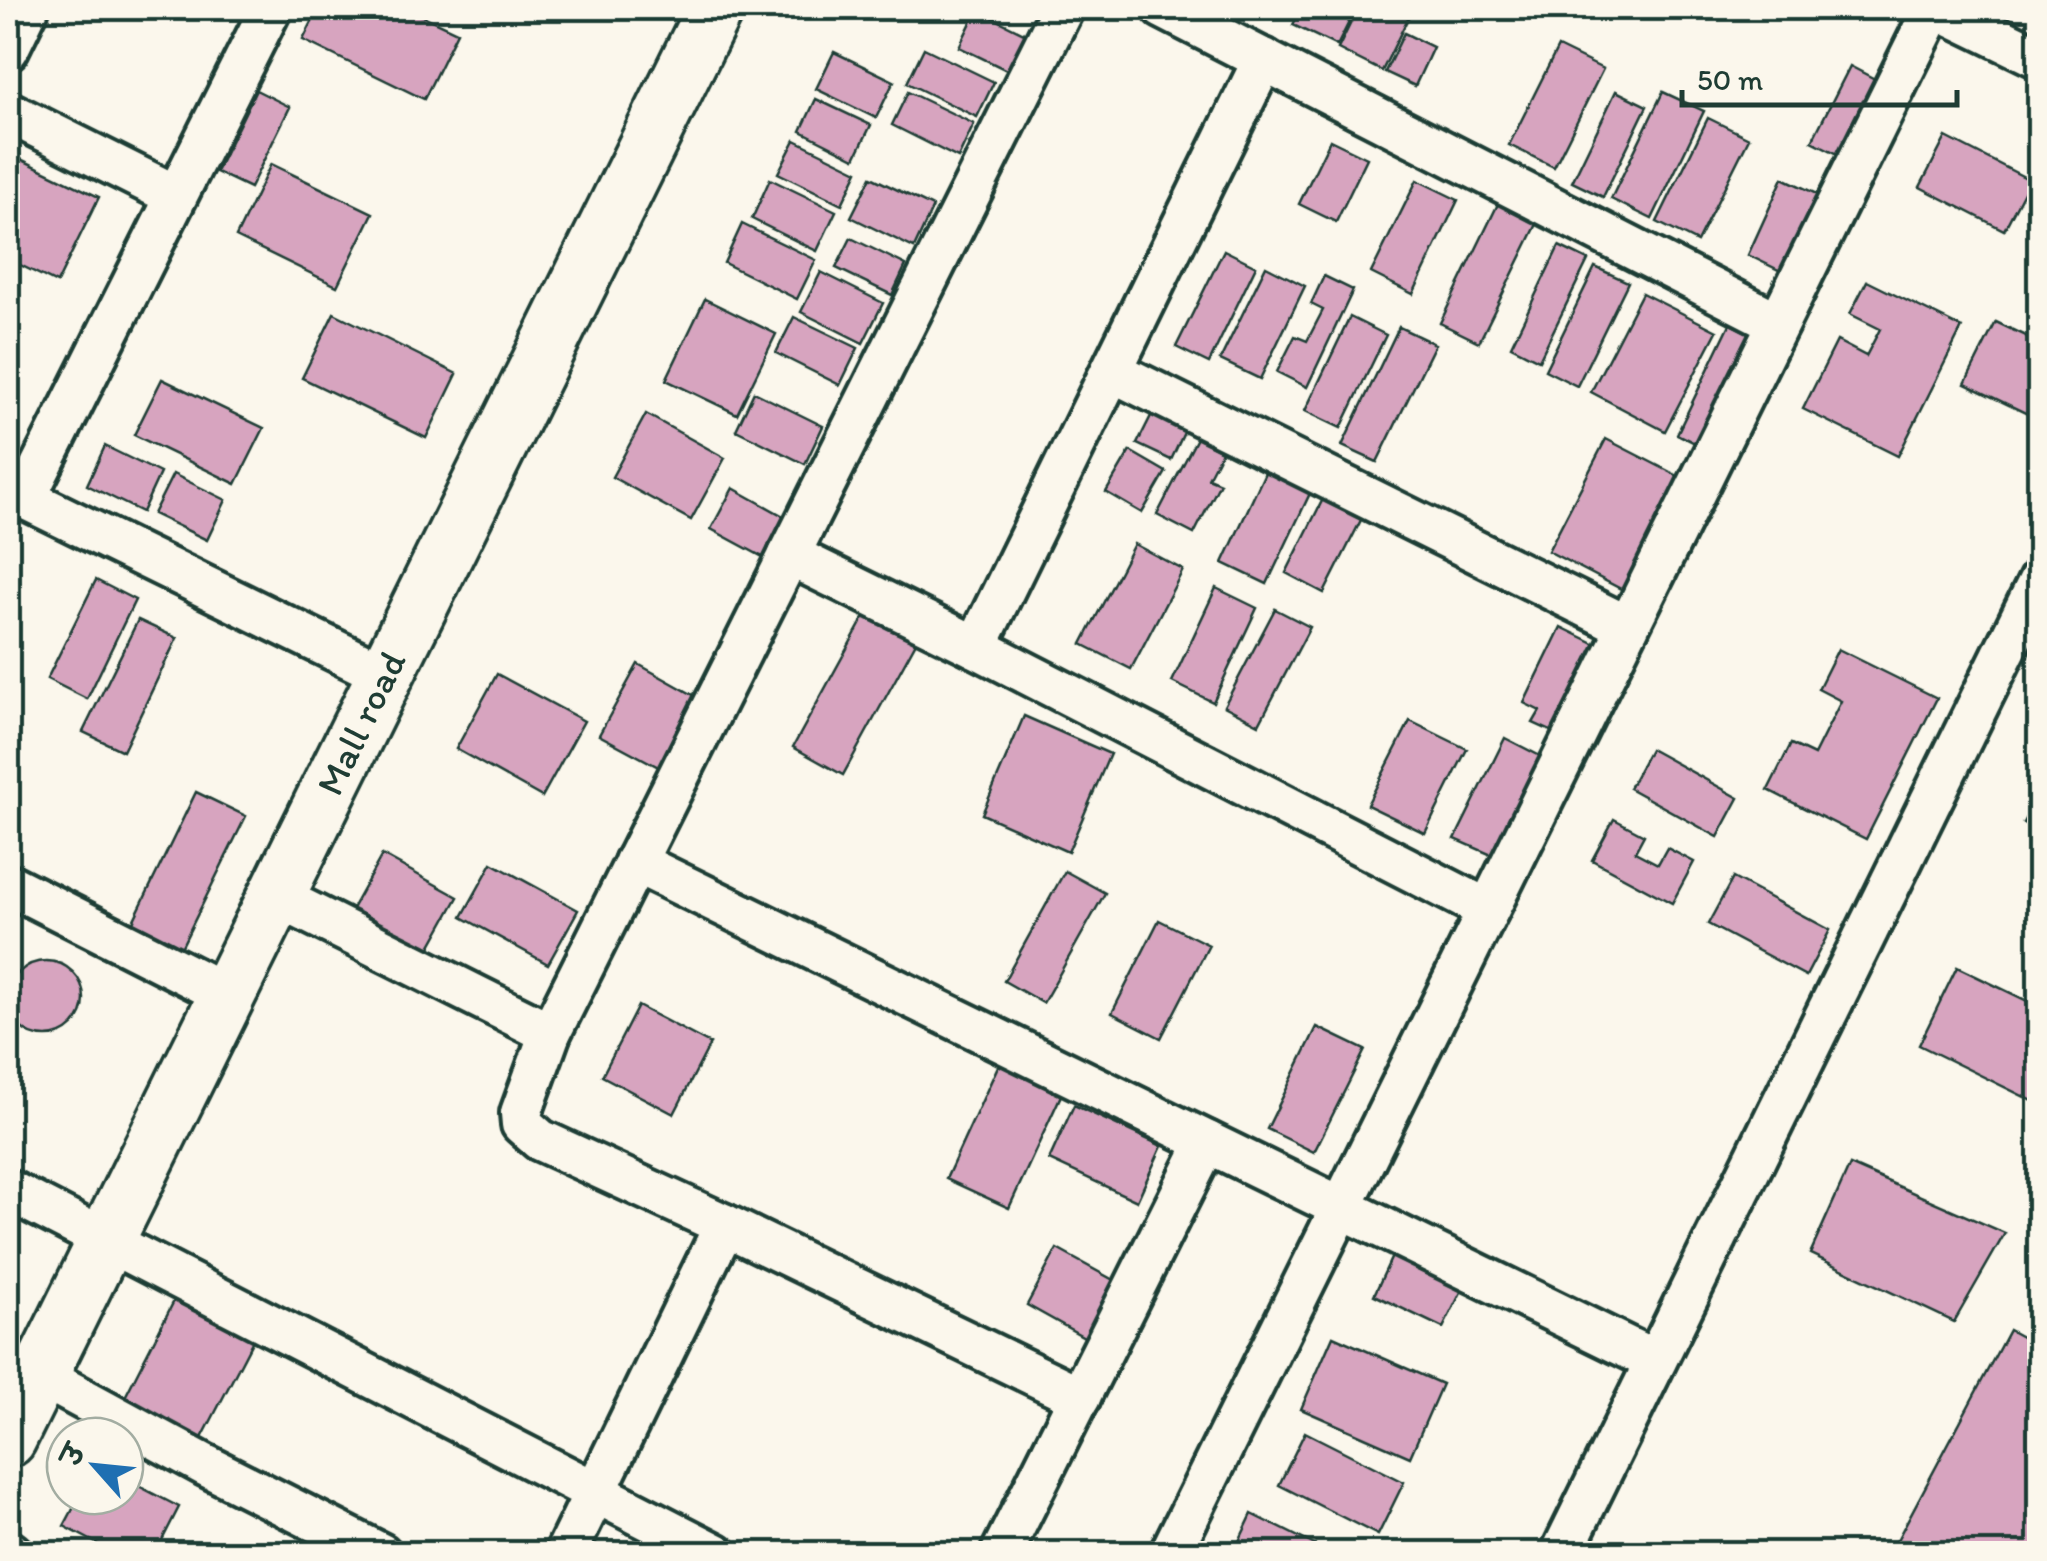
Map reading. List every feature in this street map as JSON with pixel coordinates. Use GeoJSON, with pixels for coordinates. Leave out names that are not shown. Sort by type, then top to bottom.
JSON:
{"type":"FeatureCollection","features":[{"type":"Feature","properties":{"kind":"street"},"geometry":{"type":"LineString","coordinates":[[8,50],[28,8]]}},
{"type":"Feature","properties":{"kind":"street"},"geometry":{"type":"LineString","coordinates":[[270,8],[176,196],[16,494],[385,675]]}},
{"type":"Feature","properties":{"kind":"street","name":"Mall road"},"geometry":{"type":"LineString","coordinates":[[8,1439],[715,8]]}},
{"type":"Feature","properties":{"kind":"street"},"geometry":{"type":"LineString","coordinates":[[1063,8],[550,1033],[521,1114],[528,1132],[540,1140],[1080,1397]]}},
{"type":"Feature","properties":{"kind":"street"},"geometry":{"type":"LineString","coordinates":[[1163,8],[1778,322]]}},
{"type":"Feature","properties":{"kind":"street"},"geometry":{"type":"LineString","coordinates":[[1170,1554],[1935,8],[2040,58]]}},
{"type":"Feature","properties":{"kind":"street"},"geometry":{"type":"LineString","coordinates":[[976,647],[1264,60]]}},
{"type":"Feature","properties":{"kind":"street"},"geometry":{"type":"LineString","coordinates":[[8,112],[176,196]]}},
{"type":"Feature","properties":{"kind":"street"},"geometry":{"type":"LineString","coordinates":[[1112,371],[1628,627]]}},
{"type":"Feature","properties":{"kind":"street"},"geometry":{"type":"LineString","coordinates":[[789,555],[1488,910]]}},
{"type":"Feature","properties":{"kind":"street"},"geometry":{"type":"LineString","coordinates":[[1560,1554],[2040,579]]}},
{"type":"Feature","properties":{"kind":"street"},"geometry":{"type":"LineString","coordinates":[[635,862],[1655,1361]]}},
{"type":"Feature","properties":{"kind":"street"},"geometry":{"type":"LineString","coordinates":[[8,884],[227,994]]}},
{"type":"Feature","properties":{"kind":"street"},"geometry":{"type":"LineString","coordinates":[[276,896],[550,1033]]}},
{"type":"Feature","properties":{"kind":"street"},"geometry":{"type":"LineString","coordinates":[[1002,1554],[1207,1142]]}},
{"type":"Feature","properties":{"kind":"street"},"geometry":{"type":"LineString","coordinates":[[8,1190],[716,1554]]}},
{"type":"Feature","properties":{"kind":"street"},"geometry":{"type":"LineString","coordinates":[[565,1554],[725,1225]]}},
{"type":"Feature","properties":{"kind":"street"},"geometry":{"type":"LineString","coordinates":[[39,1375],[381,1554]]}},
{"type":"Feature","properties":{"kind":"building"},"geometry":{"type":"Polygon","coordinates":[[[319,8],[406,8],[457,32],[424,99],[303,40],[319,8]]]}},
{"type":"Feature","properties":{"kind":"building"},"geometry":{"type":"Polygon","coordinates":[[[1301,8],[1356,8],[1337,46],[1293,25],[1301,8]]]}},
{"type":"Feature","properties":{"kind":"building"},"geometry":{"type":"Polygon","coordinates":[[[1358,8],[1413,8],[1382,71],[1338,49],[1358,8]]]}},
{"type":"Feature","properties":{"kind":"building"},"geometry":{"type":"Polygon","coordinates":[[[977,10],[1036,39],[1019,76],[959,47],[977,10]]]}},
{"type":"Feature","properties":{"kind":"building"},"geometry":{"type":"Polygon","coordinates":[[[1404,33],[1433,47],[1415,86],[1385,72],[1404,33]]]}},
{"type":"Feature","properties":{"kind":"building"},"geometry":{"type":"Polygon","coordinates":[[[1558,47],[1603,69],[1554,167],[1509,145],[1558,47]]]}},
{"type":"Feature","properties":{"kind":"building"},"geometry":{"type":"Polygon","coordinates":[[[924,48],[994,82],[977,117],[907,83],[924,48]]]}},
{"type":"Feature","properties":{"kind":"building"},"geometry":{"type":"Polygon","coordinates":[[[834,52],[894,81],[876,118],[816,89],[834,52]]]}},
{"type":"Feature","properties":{"kind":"building"},"geometry":{"type":"Polygon","coordinates":[[[1850,66],[1890,87],[1852,161],[1812,141],[1850,66]]]}},
{"type":"Feature","properties":{"kind":"building"},"geometry":{"type":"Polygon","coordinates":[[[256,90],[290,107],[250,188],[216,172],[256,90]]]}},
{"type":"Feature","properties":{"kind":"building"},"geometry":{"type":"Polygon","coordinates":[[[1616,91],[1647,106],[1603,197],[1572,182],[1616,91]]]}},
{"type":"Feature","properties":{"kind":"building"},"geometry":{"type":"Polygon","coordinates":[[[908,92],[974,124],[958,158],[892,125],[908,92]]]}},
{"type":"Feature","properties":{"kind":"building"},"geometry":{"type":"Polygon","coordinates":[[[1663,92],[1704,111],[1652,219],[1611,199],[1663,92]]]}},
{"type":"Feature","properties":{"kind":"building"},"geometry":{"type":"Polygon","coordinates":[[[816,99],[871,125],[855,158],[801,131],[816,99]]]}},
{"type":"Feature","properties":{"kind":"building"},"geometry":{"type":"Polygon","coordinates":[[[1708,118],[1749,138],[1697,242],[1657,222],[1708,118]]]}},
{"type":"Feature","properties":{"kind":"building"},"geometry":{"type":"Polygon","coordinates":[[[1946,137],[2030,180],[2004,230],[1920,187],[1946,137]]]}},
{"type":"Feature","properties":{"kind":"building"},"geometry":{"type":"Polygon","coordinates":[[[795,140],[858,171],[842,204],[778,173],[795,140]]]}},
{"type":"Feature","properties":{"kind":"building"},"geometry":{"type":"Polygon","coordinates":[[[1330,140],[1367,158],[1336,222],[1299,204],[1330,140]]]}},
{"type":"Feature","properties":{"kind":"building"},"geometry":{"type":"Polygon","coordinates":[[[8,153],[99,197],[57,283],[8,259],[8,153]]]}},
{"type":"Feature","properties":{"kind":"building"},"geometry":{"type":"Polygon","coordinates":[[[271,164],[373,213],[337,286],[236,237],[271,164]]]}},
{"type":"Feature","properties":{"kind":"building"},"geometry":{"type":"Polygon","coordinates":[[[871,177],[933,207],[914,248],[851,217],[871,177]]]}},
{"type":"Feature","properties":{"kind":"building"},"geometry":{"type":"Polygon","coordinates":[[[1783,178],[1821,196],[1785,273],[1748,255],[1783,178]]]}},
{"type":"Feature","properties":{"kind":"building"},"geometry":{"type":"Polygon","coordinates":[[[770,179],[836,211],[817,251],[752,219],[770,179]]]}},
{"type":"Feature","properties":{"kind":"building"},"geometry":{"type":"Polygon","coordinates":[[[1417,180],[1458,200],[1413,294],[1371,273],[1417,180]]]}},
{"type":"Feature","properties":{"kind":"building"},"geometry":{"type":"Polygon","coordinates":[[[1498,204],[1537,224],[1479,342],[1440,323],[1498,204]]]}},
{"type":"Feature","properties":{"kind":"building"},"geometry":{"type":"Polygon","coordinates":[[[742,224],[816,260],[797,299],[724,263],[742,224]]]}},
{"type":"Feature","properties":{"kind":"building"},"geometry":{"type":"Polygon","coordinates":[[[851,238],[906,265],[892,295],[836,268],[851,238]]]}},
{"type":"Feature","properties":{"kind":"building"},"geometry":{"type":"Polygon","coordinates":[[[1559,246],[1588,260],[1539,360],[1511,346],[1559,246]]]}},
{"type":"Feature","properties":{"kind":"building"},"geometry":{"type":"Polygon","coordinates":[[[1224,250],[1256,266],[1209,363],[1176,347],[1224,250]]]}},
{"type":"Feature","properties":{"kind":"building"},"geometry":{"type":"Polygon","coordinates":[[[1266,266],[1305,286],[1260,379],[1220,360],[1266,266]]]}},
{"type":"Feature","properties":{"kind":"building"},"geometry":{"type":"Polygon","coordinates":[[[1595,267],[1628,282],[1577,386],[1545,370],[1595,267]]]}},
{"type":"Feature","properties":{"kind":"building"},"geometry":{"type":"Polygon","coordinates":[[[821,272],[883,303],[863,343],[801,312],[821,272]]]}},
{"type":"Feature","properties":{"kind":"building"},"geometry":{"type":"Polygon","coordinates":[[[1324,276],[1353,290],[1307,387],[1277,372],[1295,336],[1307,341],[1323,310],[1311,304],[1324,276]]]}},
{"type":"Feature","properties":{"kind":"building"},"geometry":{"type":"Polygon","coordinates":[[[1867,281],[1962,328],[1898,456],[1803,409],[1837,341],[1866,356],[1880,329],[1850,314],[1867,281]]]}},
{"type":"Feature","properties":{"kind":"building"},"geometry":{"type":"Polygon","coordinates":[[[1642,293],[1717,331],[1665,431],[1591,392],[1642,293]]]}},
{"type":"Feature","properties":{"kind":"building"},"geometry":{"type":"Polygon","coordinates":[[[705,299],[776,334],[737,414],[666,380],[705,299]]]}},
{"type":"Feature","properties":{"kind":"building"},"geometry":{"type":"Polygon","coordinates":[[[334,313],[457,374],[426,438],[302,378],[334,313]]]}},
{"type":"Feature","properties":{"kind":"building"},"geometry":{"type":"Polygon","coordinates":[[[794,317],[858,348],[840,385],[776,353],[794,317]]]}},
{"type":"Feature","properties":{"kind":"building"},"geometry":{"type":"Polygon","coordinates":[[[1350,317],[1386,335],[1341,428],[1305,411],[1350,317]]]}},
{"type":"Feature","properties":{"kind":"building"},"geometry":{"type":"Polygon","coordinates":[[[1996,322],[2040,343],[2040,420],[1965,384],[1996,322]]]}},
{"type":"Feature","properties":{"kind":"building"},"geometry":{"type":"Polygon","coordinates":[[[1730,324],[1762,340],[1709,450],[1677,434],[1730,324]]]}},
{"type":"Feature","properties":{"kind":"building"},"geometry":{"type":"Polygon","coordinates":[[[1399,327],[1435,344],[1377,462],[1342,446],[1399,327]]]}},
{"type":"Feature","properties":{"kind":"building"},"geometry":{"type":"Polygon","coordinates":[[[162,379],[264,428],[236,484],[134,435],[162,379]]]}},
{"type":"Feature","properties":{"kind":"building"},"geometry":{"type":"Polygon","coordinates":[[[754,392],[823,426],[805,464],[736,430],[754,392]]]}},
{"type":"Feature","properties":{"kind":"building"},"geometry":{"type":"Polygon","coordinates":[[[1155,408],[1188,424],[1171,460],[1137,444],[1155,408]]]}},
{"type":"Feature","properties":{"kind":"building"},"geometry":{"type":"Polygon","coordinates":[[[646,414],[725,458],[691,520],[612,477],[646,414]]]}},
{"type":"Feature","properties":{"kind":"building"},"geometry":{"type":"Polygon","coordinates":[[[1197,438],[1222,451],[1208,478],[1220,483],[1194,534],[1157,515],[1197,438]]]}},
{"type":"Feature","properties":{"kind":"building"},"geometry":{"type":"Polygon","coordinates":[[[1606,439],[1680,477],[1623,590],[1548,551],[1606,439]]]}},
{"type":"Feature","properties":{"kind":"building"},"geometry":{"type":"Polygon","coordinates":[[[105,446],[160,473],[142,512],[87,485],[105,446]]]}},
{"type":"Feature","properties":{"kind":"building"},"geometry":{"type":"Polygon","coordinates":[[[1130,451],[1166,472],[1142,513],[1106,492],[1130,451]]]}},
{"type":"Feature","properties":{"kind":"building"},"geometry":{"type":"Polygon","coordinates":[[[1268,466],[1313,487],[1267,584],[1223,563],[1268,466]]]}},
{"type":"Feature","properties":{"kind":"building"},"geometry":{"type":"Polygon","coordinates":[[[173,474],[226,500],[207,540],[153,514],[173,474]]]}},
{"type":"Feature","properties":{"kind":"building"},"geometry":{"type":"Polygon","coordinates":[[[733,488],[796,523],[774,563],[711,529],[733,488]]]}},
{"type":"Feature","properties":{"kind":"building"},"geometry":{"type":"Polygon","coordinates":[[[1324,497],[1363,516],[1324,593],[1286,573],[1324,497]]]}},
{"type":"Feature","properties":{"kind":"building"},"geometry":{"type":"Polygon","coordinates":[[[1134,544],[1183,570],[1131,669],[1082,644],[1134,544]]]}},
{"type":"Feature","properties":{"kind":"building"},"geometry":{"type":"Polygon","coordinates":[[[96,580],[135,600],[87,699],[47,679],[96,580]]]}},
{"type":"Feature","properties":{"kind":"building"},"geometry":{"type":"Polygon","coordinates":[[[1216,588],[1257,608],[1213,702],[1172,682],[1216,588]]]}},
{"type":"Feature","properties":{"kind":"building"},"geometry":{"type":"Polygon","coordinates":[[[872,603],[922,631],[843,775],[793,747],[872,603]]]}},
{"type":"Feature","properties":{"kind":"building"},"geometry":{"type":"Polygon","coordinates":[[[1275,609],[1310,627],[1259,724],[1224,706],[1275,609]]]}},
{"type":"Feature","properties":{"kind":"building"},"geometry":{"type":"Polygon","coordinates":[[[138,620],[177,638],[123,751],[83,732],[138,620]]]}},
{"type":"Feature","properties":{"kind":"building"},"geometry":{"type":"Polygon","coordinates":[[[1561,627],[1610,651],[1555,733],[1533,723],[1540,711],[1524,703],[1561,627]]]}},
{"type":"Feature","properties":{"kind":"building"},"geometry":{"type":"Polygon","coordinates":[[[1838,649],[1937,698],[1866,839],[1768,790],[1791,744],[1814,755],[1841,701],[1818,689],[1838,649]]]}},
{"type":"Feature","properties":{"kind":"building"},"geometry":{"type":"Polygon","coordinates":[[[638,664],[704,701],[666,771],[599,735],[638,664]]]}},
{"type":"Feature","properties":{"kind":"building"},"geometry":{"type":"Polygon","coordinates":[[[497,674],[584,721],[542,797],[456,749],[497,674]]]}},
{"type":"Feature","properties":{"kind":"building"},"geometry":{"type":"Polygon","coordinates":[[[1024,716],[1110,754],[1068,852],[982,814],[1024,716]]]}},
{"type":"Feature","properties":{"kind":"building"},"geometry":{"type":"Polygon","coordinates":[[[1410,721],[1467,749],[1425,833],[1367,805],[1410,721]]]}},
{"type":"Feature","properties":{"kind":"building"},"geometry":{"type":"Polygon","coordinates":[[[1505,738],[1548,760],[1503,860],[1455,839],[1505,738]]]}},
{"type":"Feature","properties":{"kind":"building"},"geometry":{"type":"Polygon","coordinates":[[[1650,749],[1739,798],[1718,837],[1629,788],[1650,749]]]}},
{"type":"Feature","properties":{"kind":"building"},"geometry":{"type":"Polygon","coordinates":[[[2040,791],[2040,831],[2023,823],[2040,791]]]}},
{"type":"Feature","properties":{"kind":"building"},"geometry":{"type":"Polygon","coordinates":[[[196,792],[246,816],[176,958],[127,934],[196,792]]]}},
{"type":"Feature","properties":{"kind":"building"},"geometry":{"type":"Polygon","coordinates":[[[1614,819],[1644,835],[1635,852],[1658,864],[1667,848],[1694,862],[1672,903],[1592,860],[1614,819]]]}},
{"type":"Feature","properties":{"kind":"building"},"geometry":{"type":"Polygon","coordinates":[[[382,855],[458,897],[424,958],[348,916],[382,855]]]}},
{"type":"Feature","properties":{"kind":"building"},"geometry":{"type":"Polygon","coordinates":[[[492,863],[578,910],[548,964],[462,917],[492,863]]]}},
{"type":"Feature","properties":{"kind":"building"},"geometry":{"type":"Polygon","coordinates":[[[1065,871],[1105,893],[1043,1003],[1004,981],[1065,871]]]}},
{"type":"Feature","properties":{"kind":"building"},"geometry":{"type":"Polygon","coordinates":[[[1733,878],[1830,930],[1806,976],[1708,924],[1733,878]]]}},
{"type":"Feature","properties":{"kind":"building"},"geometry":{"type":"Polygon","coordinates":[[[1159,920],[1209,945],[1161,1038],[1112,1013],[1159,920]]]}},
{"type":"Feature","properties":{"kind":"building"},"geometry":{"type":"Polygon","coordinates":[[[46,961],[73,972],[84,999],[73,1026],[46,1037],[19,1026],[8,999],[19,972],[46,961]]]}},
{"type":"Feature","properties":{"kind":"building"},"geometry":{"type":"Polygon","coordinates":[[[1957,967],[2040,1007],[2040,1092],[2035,1102],[1919,1045],[1957,967]]]}},
{"type":"Feature","properties":{"kind":"building"},"geometry":{"type":"Polygon","coordinates":[[[638,1006],[710,1044],[674,1114],[602,1076],[638,1006]]]}},
{"type":"Feature","properties":{"kind":"building"},"geometry":{"type":"Polygon","coordinates":[[[1317,1027],[1365,1050],[1314,1152],[1267,1129],[1317,1027]]]}},
{"type":"Feature","properties":{"kind":"building"},"geometry":{"type":"Polygon","coordinates":[[[999,1064],[1062,1093],[1009,1208],[946,1179],[999,1064]]]}},
{"type":"Feature","properties":{"kind":"building"},"geometry":{"type":"Polygon","coordinates":[[[1074,1105],[1162,1146],[1137,1201],[1049,1160],[1074,1105]]]}},
{"type":"Feature","properties":{"kind":"building"},"geometry":{"type":"Polygon","coordinates":[[[1850,1165],[2005,1233],[1954,1322],[1810,1254],[1850,1165]]]}},
{"type":"Feature","properties":{"kind":"building"},"geometry":{"type":"Polygon","coordinates":[[[1057,1249],[1126,1287],[1095,1343],[1027,1305],[1057,1249]]]}},
{"type":"Feature","properties":{"kind":"building"},"geometry":{"type":"Polygon","coordinates":[[[1395,1250],[1465,1284],[1443,1328],[1374,1295],[1395,1250]]]}},
{"type":"Feature","properties":{"kind":"building"},"geometry":{"type":"Polygon","coordinates":[[[176,1297],[254,1338],[202,1438],[125,1397],[176,1297]]]}},
{"type":"Feature","properties":{"kind":"building"},"geometry":{"type":"Polygon","coordinates":[[[2009,1330],[2040,1347],[2040,1554],[1922,1554],[1897,1540],[2009,1330]]]}},
{"type":"Feature","properties":{"kind":"building"},"geometry":{"type":"Polygon","coordinates":[[[1333,1336],[1442,1384],[1410,1457],[1301,1409],[1333,1336]]]}},
{"type":"Feature","properties":{"kind":"building"},"geometry":{"type":"Polygon","coordinates":[[[1305,1432],[1404,1482],[1378,1535],[1279,1485],[1305,1432]]]}},
{"type":"Feature","properties":{"kind":"building"},"geometry":{"type":"Polygon","coordinates":[[[145,1489],[179,1507],[155,1554],[117,1554],[64,1526],[69,1516],[145,1516],[145,1489]]]}},
{"type":"Feature","properties":{"kind":"building"},"geometry":{"type":"Polygon","coordinates":[[[1252,1514],[1333,1554],[1233,1554],[1252,1514]]]}}]}
